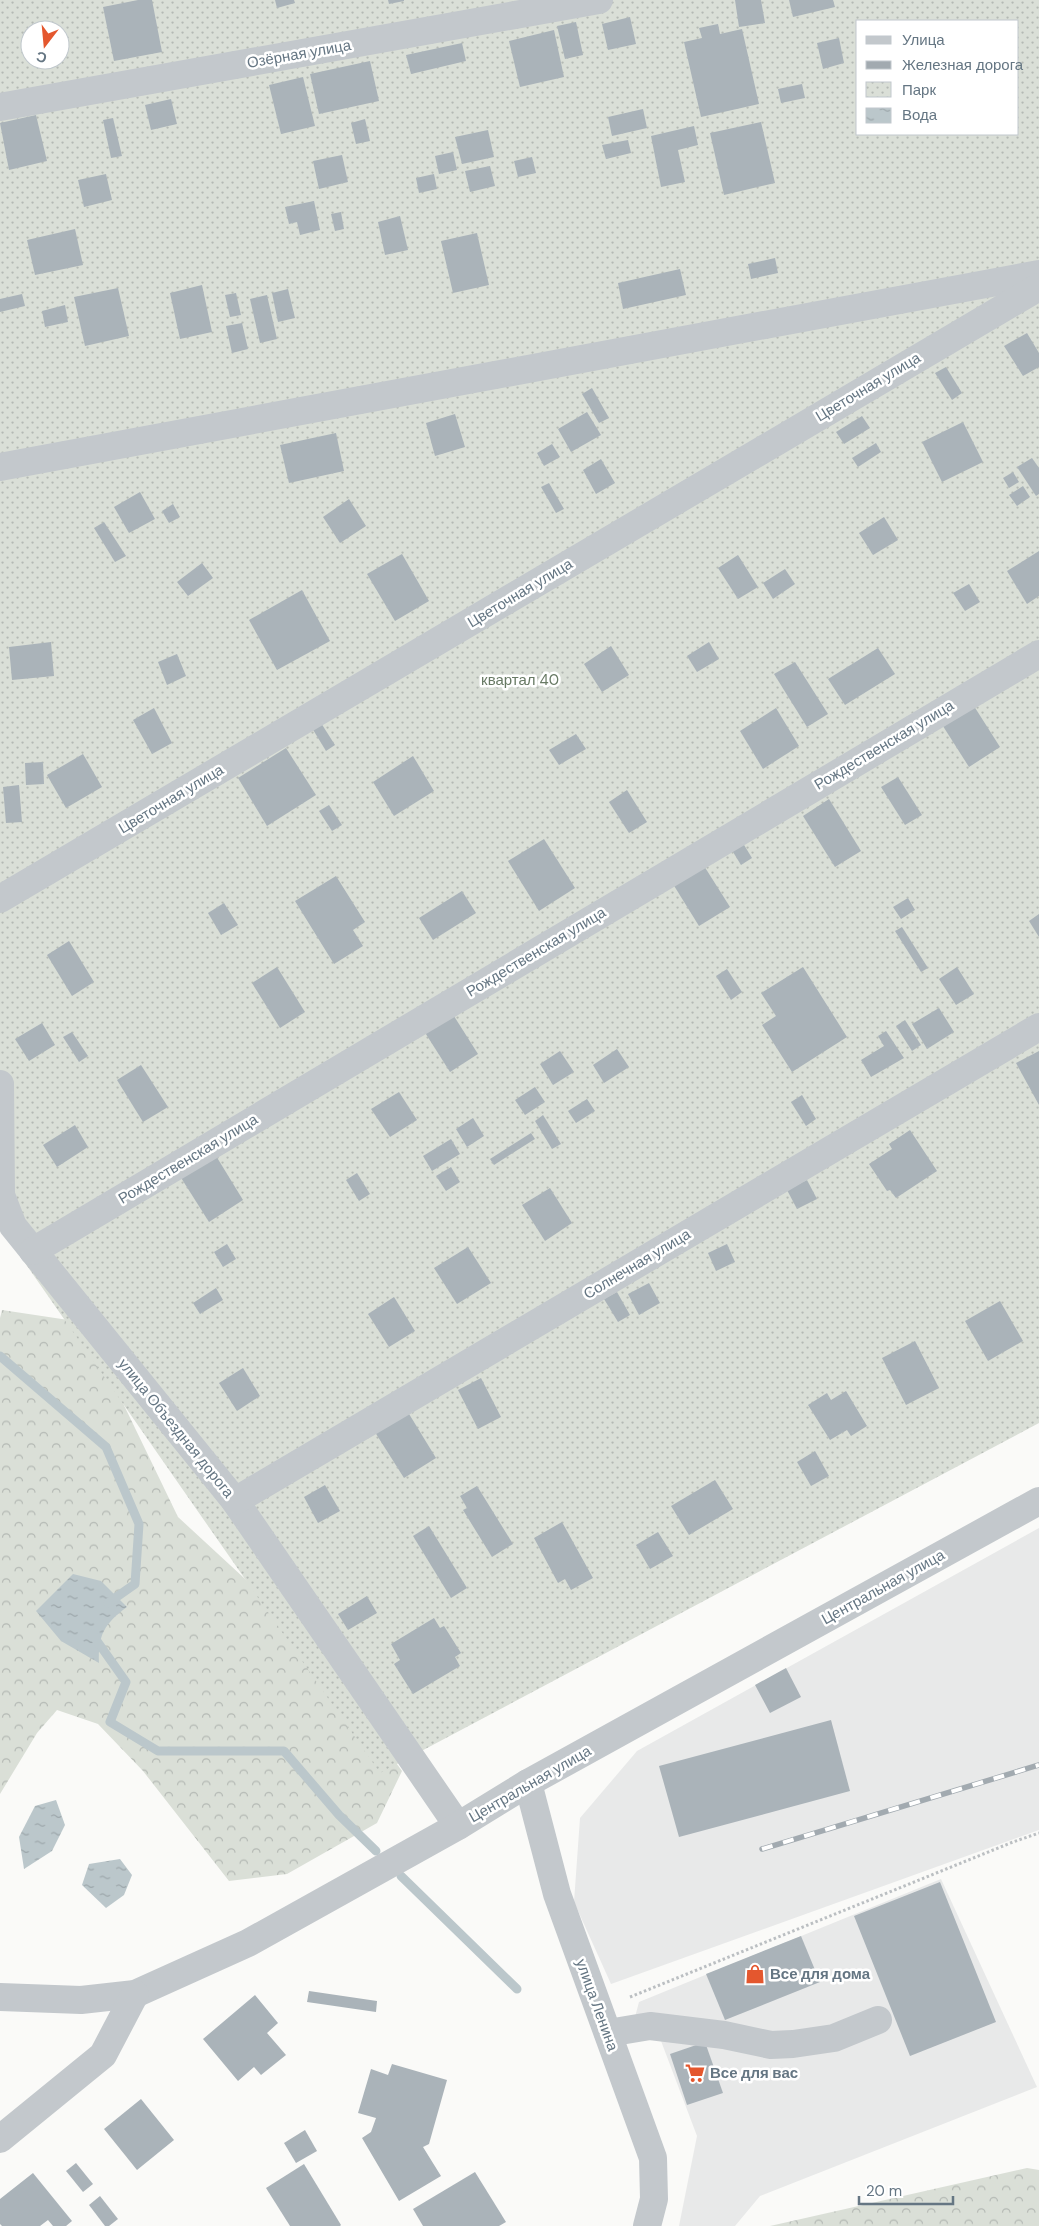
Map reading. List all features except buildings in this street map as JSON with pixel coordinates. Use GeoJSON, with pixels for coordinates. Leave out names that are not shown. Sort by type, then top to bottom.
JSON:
{"type":"FeatureCollection","features":[{"type":"Feature","properties":{"kind":"street","name":"Озёрная улица"},"geometry":{"type":"LineString","coordinates":[[0,107],[599,0]]}},
{"type":"Feature","properties":{"kind":"street"},"geometry":{"type":"LineString","coordinates":[[0,467],[1039,274]]}},
{"type":"Feature","properties":{"kind":"street","name":"Цветочная улица"},"geometry":{"type":"LineString","coordinates":[[0,899],[1039,287]]}},
{"type":"Feature","properties":{"kind":"street","name":"Рождественская улица"},"geometry":{"type":"LineString","coordinates":[[33,1251],[1039,654]]}},
{"type":"Feature","properties":{"kind":"street","name":"Солнечная улица"},"geometry":{"type":"LineString","coordinates":[[235,1501],[1039,1027]]}},
{"type":"Feature","properties":{"kind":"street","name":"улица Объездная дорога"},"geometry":{"type":"LineString","coordinates":[[0,1084],[1,1195],[13,1226],[235,1501],[458,1826]]}},
{"type":"Feature","properties":{"kind":"street","name":"Центральная улица"},"geometry":{"type":"LineString","coordinates":[[0,1997],[81,2000],[135,1994],[248,1943],[458,1826],[528,1783],[1039,1501]]}},
{"type":"Feature","properties":{"kind":"street","name":"улица Ленина"},"geometry":{"type":"LineString","coordinates":[[528,1783],[557,1894],[653,2158],[654,2199],[647,2226]]}},
{"type":"Feature","properties":{"kind":"street"},"geometry":{"type":"LineString","coordinates":[[0,2139],[103,2055],[135,1994]]}},
{"type":"Feature","properties":{"kind":"street"},"geometry":{"type":"LineString","coordinates":[[603,2021],[724,2035],[771,2045],[834,2038],[878,2020]]}},
{"type":"Feature","properties":{"kind":"path"},"geometry":{"type":"LineString","coordinates":[[603,2021],[1013,1842],[1039,1833]]}},
{"type":"Feature","properties":{"kind":"shaded area"},"geometry":{"type":"Polygon","coordinates":[[[1039,1528],[1039,1830],[611,1984],[574,1902],[580,1818],[637,1751],[1039,1528]]]}},
{"type":"Feature","properties":{"kind":"shaded area"},"geometry":{"type":"Polygon","coordinates":[[[941,1879],[1037,2087],[760,2196],[735,2226],[679,2226],[697,2136],[661,2041],[631,2032],[639,2002],[941,1879]]]}},
{"type":"Feature","properties":{"kind":"green space","name":"квартал 40"},"geometry":{"type":"Polygon","coordinates":[[[0,0],[1039,0],[1039,1423],[380,1773],[0,1227],[0,0]]]}},
{"type":"Feature","properties":{"kind":"green space"},"geometry":{"type":"Polygon","coordinates":[[[2,1310],[75,1321],[120,1397],[178,1517],[297,1627],[402,1771],[377,1823],[287,1874],[229,1881],[143,1771],[98,1724],[57,1710],[37,1733],[0,1794],[0,1318],[2,1310]]]}},
{"type":"Feature","properties":{"kind":"green space"},"geometry":{"type":"Polygon","coordinates":[[[1027,2168],[1039,2170],[1039,2226],[770,2226],[1027,2168]]]}},
{"type":"Feature","properties":{"kind":"water"},"geometry":{"type":"Polygon","coordinates":[[[73,1574],[101,1581],[127,1607],[113,1619],[101,1637],[99,1663],[61,1641],[36,1611],[73,1574]]]}},
{"type":"Feature","properties":{"kind":"water"},"geometry":{"type":"Polygon","coordinates":[[[56,1800],[65,1825],[52,1851],[24,1869],[19,1837],[35,1806],[56,1800]]]}},
{"type":"Feature","properties":{"kind":"water"},"geometry":{"type":"Polygon","coordinates":[[[120,1859],[132,1875],[124,1895],[106,1908],[82,1885],[89,1864],[120,1859]]]}},
{"type":"Feature","properties":{"kind":"waterway"},"geometry":{"type":"LineString","coordinates":[[0,1356],[106,1447],[139,1524],[135,1584],[108,1603]]}},
{"type":"Feature","properties":{"kind":"waterway"},"geometry":{"type":"LineString","coordinates":[[92,1634],[126,1682],[110,1722],[158,1751],[284,1751],[339,1815],[376,1851]]}},
{"type":"Feature","properties":{"kind":"waterway"},"geometry":{"type":"LineString","coordinates":[[401,1876],[517,1989]]}},
{"type":"Feature","properties":{"kind":"railway"},"geometry":{"type":"LineString","coordinates":[[762,1849],[1039,1765]]}},
{"type":"Feature","properties":{"kind":"place","name":"Все для дома"},"geometry":{"type":"Point","coordinates":[755,1974]}},
{"type":"Feature","properties":{"kind":"place","name":"Все для вас"},"geometry":{"type":"Point","coordinates":[695,2073]}}]}
